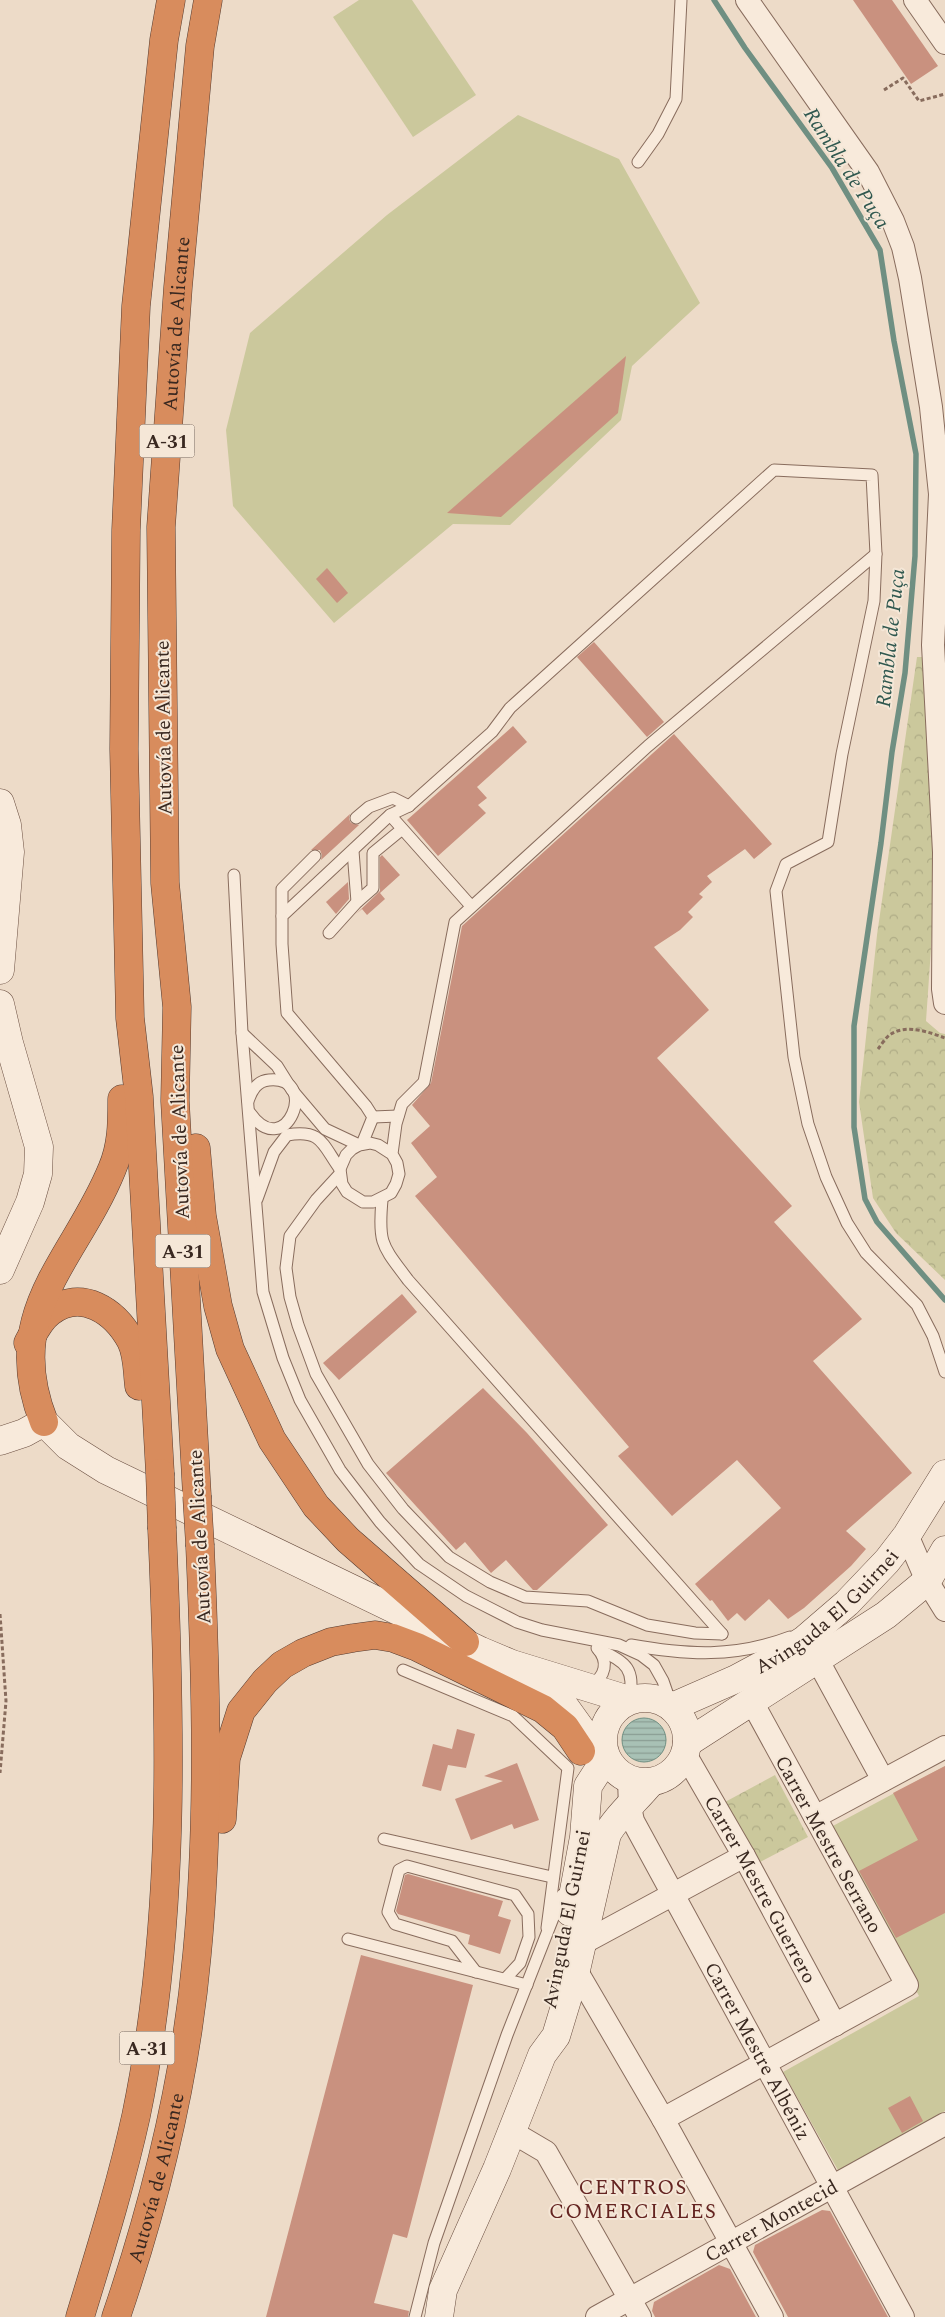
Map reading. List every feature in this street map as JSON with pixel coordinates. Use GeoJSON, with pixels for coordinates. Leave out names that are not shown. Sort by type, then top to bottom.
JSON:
{"type":"FeatureCollection","features":[{"type":"Feature","properties":{"kind":"highway","name":"Autovía de Alicante"},"geometry":{"type":"LineString","coordinates":[[80,2317],[110,2219],[136,2116],[149,2034],[160,1941],[168,1823],[169,1683],[160,1473],[139,1097],[130,1018],[124,749],[126,530],[136,306],[164,40],[171,0]]}},
{"type":"Feature","properties":{"kind":"highway","name":"Autovía de Alicante"},"geometry":{"type":"LineString","coordinates":[[116,2317],[153,2195],[181,2070],[197,1954],[205,1818],[206,1692],[200,1546],[175,1101],[177,1007],[165,883],[161,527],[178,287],[200,46],[208,0]]}},
{"type":"Feature","properties":{"kind":"highway"},"geometry":{"type":"LineString","coordinates":[[177,1007],[190,1082],[202,1216],[218,1306],[230,1350],[245,1385],[272,1440],[316,1506],[378,1568],[464,1642]]}},
{"type":"Feature","properties":{"kind":"highway"},"geometry":{"type":"LineString","coordinates":[[44,1422],[28,1389],[22,1338],[26,1315],[40,1284],[96,1203],[113,1168],[122,1134],[122,1092],[130,1018]]}},
{"type":"Feature","properties":{"kind":"highway"},"geometry":{"type":"LineString","coordinates":[[23,1358],[27,1344],[37,1326],[48,1313],[60,1305],[86,1302],[112,1315],[131,1341],[136,1357],[142,1425],[160,1473]]}},
{"type":"Feature","properties":{"kind":"highway"},"geometry":{"type":"LineString","coordinates":[[197,1954],[215,1910],[226,1758],[241,1711],[282,1665],[303,1653],[331,1642],[353,1638],[375,1635],[393,1638],[417,1647],[544,1709],[592,1753]]}},
{"type":"Feature","properties":{"kind":"street"},"geometry":{"type":"LineString","coordinates":[[747,0],[868,172],[894,221],[905,255],[931,407],[940,494],[933,645],[944,852],[943,988],[945,1003]]}},
{"type":"Feature","properties":{"kind":"street"},"geometry":{"type":"LineString","coordinates":[[915,0],[945,43]]}},
{"type":"Feature","properties":{"kind":"street"},"geometry":{"type":"LineString","coordinates":[[0,802],[10,852],[0,970]]}},
{"type":"Feature","properties":{"kind":"street"},"geometry":{"type":"LineString","coordinates":[[0,1004],[9,1043],[39,1147],[38,1174],[30,1202],[0,1270]]}},
{"type":"Feature","properties":{"kind":"street"},"geometry":{"type":"LineString","coordinates":[[0,1441],[24,1433],[44,1422],[68,1446],[106,1470],[464,1642],[512,1664],[629,1700]]}},
{"type":"Feature","properties":{"kind":"street","name":"Avinguda El Guirnei"},"geometry":{"type":"LineString","coordinates":[[672,1707],[736,1679],[779,1656],[804,1640],[824,1623],[847,1603],[887,1562],[907,1536],[945,1474]]}},
{"type":"Feature","properties":{"kind":"street"},"geometry":{"type":"LineString","coordinates":[[907,1536],[927,1580],[945,1610]]}},
{"type":"Feature","properties":{"kind":"street","name":"Avinguda El Guirnei"},"geometry":{"type":"LineString","coordinates":[[686,1748],[752,1702],[886,1615],[927,1580],[945,1550]]}},
{"type":"Feature","properties":{"kind":"street"},"geometry":{"type":"LineString","coordinates":[[817,1659],[883,1780]]}},
{"type":"Feature","properties":{"kind":"street"},"geometry":{"type":"LineString","coordinates":[[512,1664],[560,1700],[583,1732],[592,1753],[612,1766],[640,1780],[662,1779],[672,1772],[686,1748],[686,1730],[681,1717],[672,1707],[664,1702],[647,1697],[629,1700],[614,1710],[609,1716],[592,1753]]}},
{"type":"Feature","properties":{"kind":"street","name":"Carrer Mestre Serrano"},"geometry":{"type":"LineString","coordinates":[[752,1702],[907,1985],[835,2025]]}},
{"type":"Feature","properties":{"kind":"street"},"geometry":{"type":"LineString","coordinates":[[815,1817],[945,1746]]}},
{"type":"Feature","properties":{"kind":"street","name":"Carrer Mestre Guerrero"},"geometry":{"type":"LineString","coordinates":[[686,1748],[835,2025]]}},
{"type":"Feature","properties":{"kind":"street","name":"Avinguda El Guirnei"},"geometry":{"type":"LineString","coordinates":[[542,2056],[546,2027],[584,1838],[592,1753]]}},
{"type":"Feature","properties":{"kind":"street","name":"Avinguda El Guirnei"},"geometry":{"type":"LineString","coordinates":[[439,2317],[444,2290],[512,2132],[542,2056],[556,2036],[578,1957],[607,1834],[612,1824],[630,1807],[640,1780]]}},
{"type":"Feature","properties":{"kind":"street","name":"Carrer Mestre Albéniz"},"geometry":{"type":"LineString","coordinates":[[630,1807],[633,1821],[903,2317]]}},
{"type":"Feature","properties":{"kind":"street"},"geometry":{"type":"LineString","coordinates":[[744,1856],[673,1894],[578,1957],[663,2119],[772,2317]]}},
{"type":"Feature","properties":{"kind":"street"},"geometry":{"type":"LineString","coordinates":[[663,2119],[835,2025]]}},
{"type":"Feature","properties":{"kind":"street","name":"Carrer Montecid"},"geometry":{"type":"LineString","coordinates":[[597,2317],[635,2308],[731,2243],[945,2124]]}},
{"type":"Feature","properties":{"kind":"street"},"geometry":{"type":"LineString","coordinates":[[512,2132],[546,2152],[635,2308]]}},
{"type":"Feature","properties":{"kind":"lane"},"geometry":{"type":"LineString","coordinates":[[638,162],[658,134],[676,99],[681,0]]}},
{"type":"Feature","properties":{"kind":"lane"},"geometry":{"type":"LineString","coordinates":[[282,916],[390,816],[409,806],[492,732],[510,708],[774,470],[872,474],[876,554],[874,601],[842,754],[828,842],[786,864],[776,891],[794,1057],[808,1124],[826,1177],[847,1223],[866,1253],[917,1306],[933,1336],[945,1372]]}},
{"type":"Feature","properties":{"kind":"lane"},"geometry":{"type":"LineString","coordinates":[[392,1154],[398,1116],[402,1104],[424,1082],[455,922],[648,746],[876,554]]}},
{"type":"Feature","properties":{"kind":"lane"},"geometry":{"type":"LineString","coordinates":[[356,818],[369,807],[394,798],[409,806]]}},
{"type":"Feature","properties":{"kind":"lane"},"geometry":{"type":"LineString","coordinates":[[390,816],[471,906]]}},
{"type":"Feature","properties":{"kind":"lane"},"geometry":{"type":"LineString","coordinates":[[329,933],[357,902],[373,888],[373,853],[401,830]]}},
{"type":"Feature","properties":{"kind":"lane"},"geometry":{"type":"LineString","coordinates":[[353,851],[357,902]]}},
{"type":"Feature","properties":{"kind":"lane"},"geometry":{"type":"LineString","coordinates":[[315,856],[282,889],[282,944],[287,1013],[366,1106],[373,1117]]}},
{"type":"Feature","properties":{"kind":"lane"},"geometry":{"type":"LineString","coordinates":[[234,875],[242,1033],[263,1292],[280,1350],[300,1400],[340,1470],[380,1522],[419,1564],[446,1583],[496,1613],[517,1622],[585,1640],[700,1654],[735,1652],[778,1641],[824,1623]]}},
{"type":"Feature","properties":{"kind":"lane"},"geometry":{"type":"LineString","coordinates":[[242,1033],[278,1066],[292,1090],[296,1099],[296,1108],[292,1116],[282,1125],[266,1127],[256,1122],[249,1107],[251,1092],[258,1084],[266,1080],[276,1080],[292,1090],[325,1129],[361,1145],[378,1145],[392,1154],[397,1163],[399,1174],[390,1194],[382,1200],[363,1202],[354,1198],[342,1184],[340,1172],[317,1137],[305,1132],[287,1135],[274,1152],[256,1203]]}},
{"type":"Feature","properties":{"kind":"lane"},"geometry":{"type":"LineString","coordinates":[[373,1117],[398,1116]]}},
{"type":"Feature","properties":{"kind":"lane"},"geometry":{"type":"LineString","coordinates":[[373,1117],[361,1145],[346,1154],[340,1172],[316,1200],[290,1236],[286,1268],[290,1297],[316,1374],[368,1464],[403,1509],[449,1557],[490,1582],[525,1597],[588,1601],[647,1625],[696,1633],[722,1634],[408,1280],[383,1246],[379,1227],[382,1200]]}},
{"type":"Feature","properties":{"kind":"lane"},"geometry":{"type":"LineString","coordinates":[[282,1125],[287,1135]]}},
{"type":"Feature","properties":{"kind":"lane"},"geometry":{"type":"LineString","coordinates":[[585,1640],[599,1650],[621,1660],[626,1665],[631,1677],[629,1700]]}},
{"type":"Feature","properties":{"kind":"lane"},"geometry":{"type":"LineString","coordinates":[[618,1645],[641,1655],[654,1665],[663,1681],[672,1707]]}},
{"type":"Feature","properties":{"kind":"lane"},"geometry":{"type":"LineString","coordinates":[[587,1687],[597,1681],[605,1668],[605,1661],[599,1650]]}},
{"type":"Feature","properties":{"kind":"lane"},"geometry":{"type":"LineString","coordinates":[[404,1670],[513,1716],[592,1753],[552,1877],[547,1911],[546,1938]]}},
{"type":"Feature","properties":{"kind":"lane"},"geometry":{"type":"LineString","coordinates":[[415,2317],[434,2243],[507,2035],[584,1838]]}},
{"type":"Feature","properties":{"kind":"lane"},"geometry":{"type":"LineString","coordinates":[[384,1839],[552,1877]]}},
{"type":"Feature","properties":{"kind":"lane"},"geometry":{"type":"LineString","coordinates":[[476,1972],[452,1941],[395,1924],[388,1912],[399,1870],[407,1866],[515,1895],[528,1914],[529,1937],[520,1963],[506,1978]]}},
{"type":"Feature","properties":{"kind":"lane"},"geometry":{"type":"LineString","coordinates":[[528,1914],[547,1911],[560,1900]]}},
{"type":"Feature","properties":{"kind":"lane"},"geometry":{"type":"LineString","coordinates":[[348,1939],[506,1978],[527,1985]]}},
{"type":"Feature","properties":{"kind":"path"},"geometry":{"type":"LineString","coordinates":[[884,90],[903,78],[919,101],[945,94]]}},
{"type":"Feature","properties":{"kind":"path"},"geometry":{"type":"LineString","coordinates":[[878,1049],[891,1034],[910,1029],[929,1032],[945,1038]]}},
{"type":"Feature","properties":{"kind":"path"},"geometry":{"type":"LineString","coordinates":[[0,1614],[6,1701],[0,1773]]}},
{"type":"Feature","properties":{"kind":"green space"},"geometry":{"type":"Polygon","coordinates":[[[359,0],[412,0],[476,95],[413,137],[333,17],[359,0]]]}},
{"type":"Feature","properties":{"kind":"green space"},"geometry":{"type":"Polygon","coordinates":[[[518,115],[619,159],[700,303],[632,366],[621,420],[510,525],[453,524],[334,623],[233,506],[226,430],[250,333],[387,215],[518,115]]]}},
{"type":"Feature","properties":{"kind":"green space"},"geometry":{"type":"Polygon","coordinates":[[[917,657],[929,657],[935,891],[926,1021],[940,1033],[945,1034],[945,1280],[896,1233],[873,1198],[859,1102],[877,935],[917,657]]]}},
{"type":"Feature","properties":{"kind":"green space"},"geometry":{"type":"Polygon","coordinates":[[[945,1766],[945,2111],[839,2172],[783,2072],[919,1996],[831,1827],[945,1766]]]}},
{"type":"Feature","properties":{"kind":"green space"},"geometry":{"type":"Polygon","coordinates":[[[775,1775],[808,1837],[758,1863],[725,1802],[775,1775]]]}},
{"type":"Feature","properties":{"kind":"shaded area"},"geometry":{"type":"Polygon","coordinates":[[[644,1718],[656,1722],[662,1728],[666,1740],[662,1752],[656,1758],[644,1762],[632,1758],[626,1752],[622,1740],[626,1728],[632,1722],[644,1718]]]}},
{"type":"Feature","properties":{"kind":"building"},"geometry":{"type":"Polygon","coordinates":[[[853,0],[892,0],[938,66],[911,84],[853,0]]]}},
{"type":"Feature","properties":{"kind":"building"},"geometry":{"type":"Polygon","coordinates":[[[626,356],[618,413],[501,517],[447,513],[626,356]]]}},
{"type":"Feature","properties":{"kind":"building"},"geometry":{"type":"Polygon","coordinates":[[[327,568],[348,593],[337,603],[316,579],[327,568]]]}},
{"type":"Feature","properties":{"kind":"building"},"geometry":{"type":"Polygon","coordinates":[[[594,642],[664,722],[647,737],[577,657],[594,642]]]}},
{"type":"Feature","properties":{"kind":"building"},"geometry":{"type":"Polygon","coordinates":[[[513,726],[527,742],[477,787],[487,798],[478,805],[486,813],[438,856],[407,820],[513,726]]]}},
{"type":"Feature","properties":{"kind":"building"},"geometry":{"type":"Polygon","coordinates":[[[674,734],[772,844],[754,859],[745,849],[707,876],[712,882],[699,894],[703,897],[688,912],[693,917],[680,930],[654,947],[709,1010],[657,1058],[792,1206],[774,1222],[862,1319],[813,1361],[912,1473],[846,1531],[866,1549],[851,1566],[804,1608],[788,1619],[769,1599],[745,1621],[737,1613],[728,1621],[712,1600],[710,1601],[695,1584],[781,1508],[737,1460],[672,1516],[618,1456],[629,1447],[415,1196],[437,1177],[411,1143],[430,1126],[412,1105],[431,1083],[462,926],[674,734]]]}},
{"type":"Feature","properties":{"kind":"building"},"geometry":{"type":"Polygon","coordinates":[[[350,814],[349,819],[351,823],[359,825],[321,860],[320,850],[311,850],[350,814]]]}},
{"type":"Feature","properties":{"kind":"building"},"geometry":{"type":"Polygon","coordinates":[[[382,855],[400,875],[380,893],[385,899],[367,915],[362,909],[356,914],[380,891],[380,857],[382,855]]]}},
{"type":"Feature","properties":{"kind":"building"},"geometry":{"type":"Polygon","coordinates":[[[348,882],[349,899],[336,914],[326,902],[348,882]]]}},
{"type":"Feature","properties":{"kind":"building"},"geometry":{"type":"Polygon","coordinates":[[[402,1294],[417,1312],[339,1380],[323,1363],[402,1294]]]}},
{"type":"Feature","properties":{"kind":"building"},"geometry":{"type":"Polygon","coordinates":[[[483,1388],[527,1433],[608,1525],[537,1590],[533,1590],[506,1560],[491,1573],[465,1542],[456,1550],[386,1473],[483,1388]]]}},
{"type":"Feature","properties":{"kind":"building"},"geometry":{"type":"Polygon","coordinates":[[[457,1729],[475,1734],[466,1768],[448,1765],[441,1791],[422,1786],[433,1744],[452,1749],[457,1729]]]}},
{"type":"Feature","properties":{"kind":"building"},"geometry":{"type":"Polygon","coordinates":[[[517,1763],[539,1820],[514,1829],[512,1824],[471,1840],[455,1799],[503,1781],[484,1776],[517,1763]]]}},
{"type":"Feature","properties":{"kind":"building"},"geometry":{"type":"Polygon","coordinates":[[[945,1766],[945,1913],[896,1938],[859,1871],[918,1840],[893,1793],[945,1766]]]}},
{"type":"Feature","properties":{"kind":"building"},"geometry":{"type":"Polygon","coordinates":[[[408,1874],[503,1901],[498,1916],[511,1920],[500,1954],[468,1944],[470,1935],[398,1914],[396,1911],[405,1875],[408,1874]]]}},
{"type":"Feature","properties":{"kind":"building"},"geometry":{"type":"Polygon","coordinates":[[[361,1955],[473,1985],[407,2238],[393,2234],[374,2303],[409,2311],[408,2317],[266,2317],[361,1955]]]}},
{"type":"Feature","properties":{"kind":"building"},"geometry":{"type":"Polygon","coordinates":[[[910,2096],[923,2121],[902,2133],[888,2108],[910,2096]]]}},
{"type":"Feature","properties":{"kind":"building"},"geometry":{"type":"Polygon","coordinates":[[[822,2210],[830,2211],[888,2317],[788,2317],[753,2252],[755,2245],[822,2210]]]}},
{"type":"Feature","properties":{"kind":"building"},"geometry":{"type":"Polygon","coordinates":[[[719,2265],[730,2269],[756,2317],[655,2317],[652,2311],[654,2302],[719,2265]]]}},
{"type":"Feature","properties":{"kind":"waterway","name":"Rambla de Puça"},"geometry":{"type":"LineString","coordinates":[[714,0],[745,48],[832,168],[880,250],[894,341],[916,454],[915,556],[905,673],[892,752],[881,843],[854,1026],[854,1127],[865,1199],[877,1222],[945,1300]]}},
{"type":"Feature","properties":{"kind":"district","name":"CENTROS COMERCIALES"},"geometry":{"type":"Point","coordinates":[633,2199]}}]}
